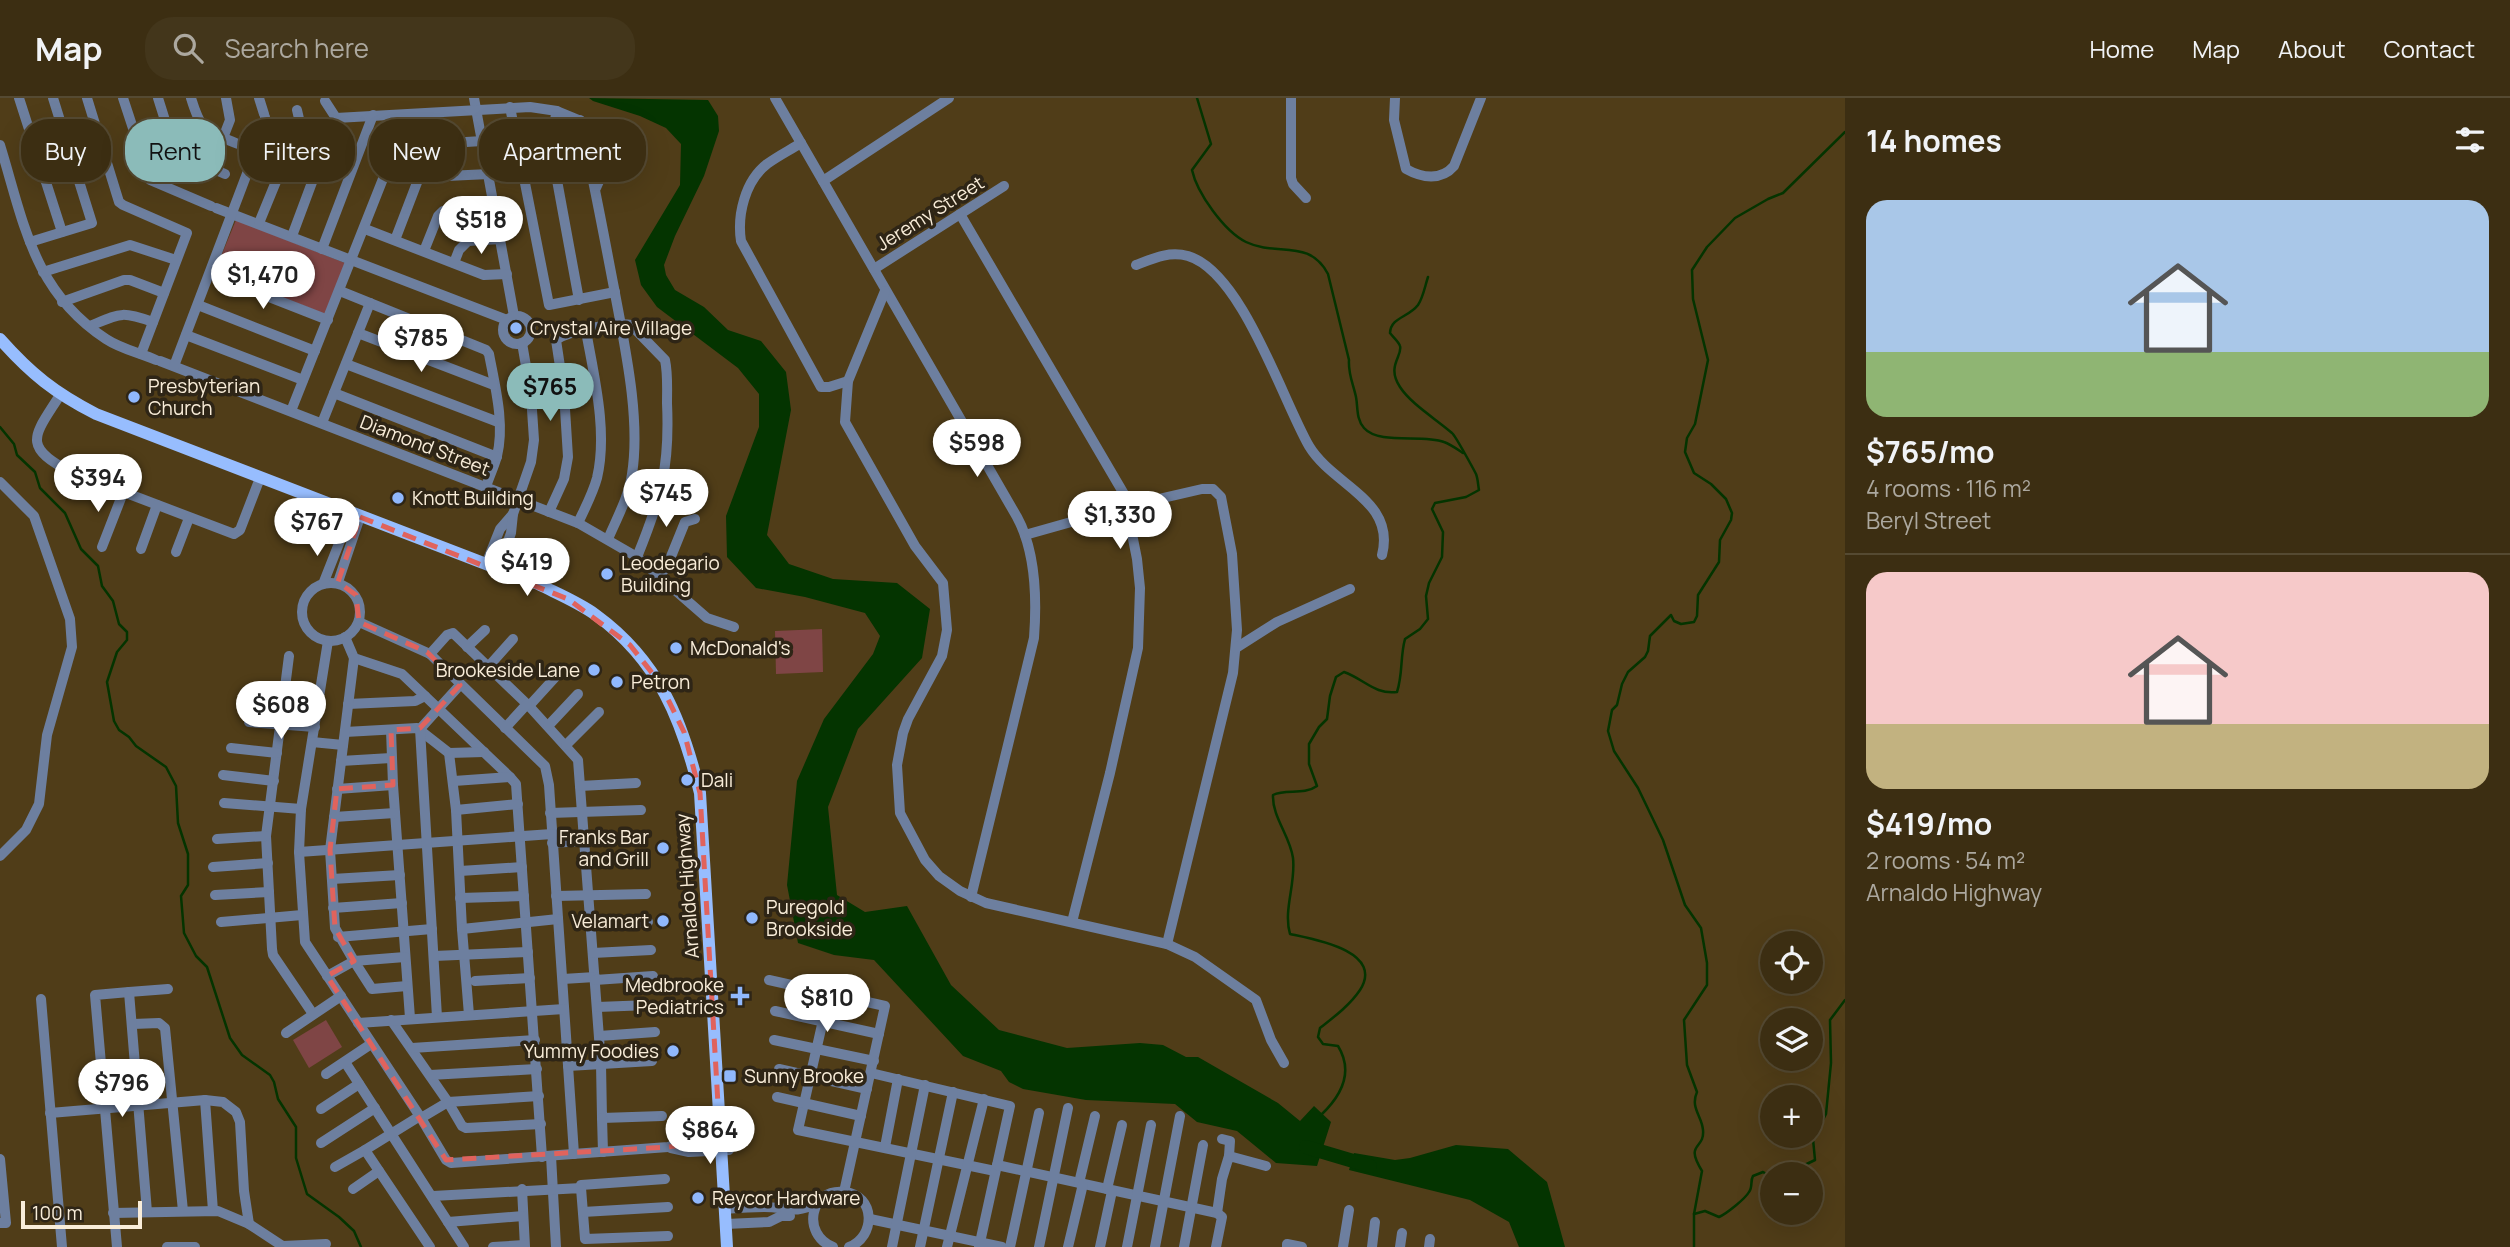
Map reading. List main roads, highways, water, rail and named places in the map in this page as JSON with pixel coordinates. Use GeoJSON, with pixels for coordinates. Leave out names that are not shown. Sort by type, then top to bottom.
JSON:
{"type":"FeatureCollection","features":[{"type":"Feature","properties":{"kind":"main road","name":"Arnaldo Highway"},"geometry":{"type":"LineString","coordinates":[[0,339],[35,376],[61,395],[96,414],[538,584],[596,615],[630,645],[660,682],[684,732],[699,793],[729,1224],[734,1247]]}},
{"type":"Feature","properties":{"kind":"main road","name":"Arnaldo Highway"},"geometry":{"type":"LineString","coordinates":[[727,1247],[729,1224]]}},
{"type":"Feature","properties":{"kind":"waterway"},"geometry":{"type":"LineString","coordinates":[[1197,98],[1211,144],[1192,170],[1199,189],[1213,211],[1238,237],[1258,246],[1292,250],[1312,256],[1328,274],[1361,424],[1371,433],[1380,436],[1435,440],[1451,445],[1463,453]]}},
{"type":"Feature","properties":{"kind":"waterway"},"geometry":{"type":"LineString","coordinates":[[1694,1247],[1694,1214],[1702,1171],[1695,1151],[1703,1136],[1703,1130],[1695,1103],[1697,1092],[1687,1065],[1684,1020],[1707,985],[1707,963],[1701,928],[1685,905],[1663,840],[1638,788],[1614,751],[1608,731],[1612,710],[1617,705],[1622,684],[1628,672],[1645,657],[1650,636],[1671,615],[1674,621],[1681,624],[1694,622],[1698,595],[1719,562],[1720,540],[1731,520],[1732,513],[1726,499],[1711,484],[1694,473],[1685,452],[1687,438],[1695,424],[1708,360],[1693,299],[1692,270],[1707,247],[1735,218],[1783,193],[1845,132]]}},
{"type":"Feature","properties":{"kind":"waterway"},"geometry":{"type":"LineString","coordinates":[[1321,1115],[1339,1092],[1345,1065],[1338,1046],[1323,1044],[1318,1037],[1320,1028],[1352,1001],[1365,977],[1363,966],[1355,956],[1343,949],[1290,934],[1288,916],[1293,858],[1275,811],[1273,795],[1306,791],[1317,786],[1309,764],[1309,744],[1327,719],[1336,677],[1344,672],[1376,689],[1397,692],[1405,639],[1420,629],[1428,619],[1426,596],[1429,583],[1442,557],[1443,532],[1432,509],[1435,503],[1466,497],[1479,490],[1476,474],[1454,435],[1411,399],[1396,380],[1395,367],[1400,346],[1390,333],[1391,328],[1418,305],[1428,277]]}},
{"type":"Feature","properties":{"kind":"waterway"},"geometry":{"type":"LineString","coordinates":[[0,427],[14,444],[17,455],[35,472],[40,488],[65,513],[81,549],[98,566],[102,586],[113,601],[119,624],[127,632],[127,640],[117,652],[107,682],[114,721],[119,730],[136,746],[166,767],[176,786],[178,823],[188,854],[188,885],[181,896],[184,933],[196,956],[207,967],[230,1038],[242,1055],[270,1075],[274,1082],[278,1099],[296,1127],[296,1158],[307,1194],[354,1231],[361,1247]]}},
{"type":"Feature","properties":{"kind":"waterway"},"geometry":{"type":"LineString","coordinates":[[1811,1162],[1815,1160],[1813,1139],[1826,1114],[1831,1063],[1830,1020],[1845,1000]]}},
{"type":"Feature","properties":{"kind":"waterway"},"geometry":{"type":"LineString","coordinates":[[1306,1147],[1370,1166]]}},
{"type":"Feature","properties":{"kind":"waterway"},"geometry":{"type":"LineString","coordinates":[[1694,1214],[1705,1211],[1719,1217],[1726,1213],[1747,1195],[1753,1176],[1760,1173]]}},
{"type":"Feature","properties":{"kind":"place","name":"Crystal Aire Village"},"geometry":{"type":"Point","coordinates":[516,328]}},
{"type":"Feature","properties":{"kind":"place","name":"Presbyterian Church"},"geometry":{"type":"Point","coordinates":[134,397]}},
{"type":"Feature","properties":{"kind":"place","name":"Knott Building"},"geometry":{"type":"Point","coordinates":[398,498]}},
{"type":"Feature","properties":{"kind":"place","name":"Leodegario Building"},"geometry":{"type":"Point","coordinates":[607,574]}},
{"type":"Feature","properties":{"kind":"place","name":"McDonald's"},"geometry":{"type":"Point","coordinates":[676,648]}},
{"type":"Feature","properties":{"kind":"place","name":"Brookeside Lane"},"geometry":{"type":"Point","coordinates":[594,670]}},
{"type":"Feature","properties":{"kind":"place","name":"Petron"},"geometry":{"type":"Point","coordinates":[617,682]}},
{"type":"Feature","properties":{"kind":"place","name":"Dali"},"geometry":{"type":"Point","coordinates":[687,780]}},
{"type":"Feature","properties":{"kind":"place","name":"Franks Bar and Grill"},"geometry":{"type":"Point","coordinates":[663,848]}},
{"type":"Feature","properties":{"kind":"place","name":"Puregold Brookside"},"geometry":{"type":"Point","coordinates":[752,918]}},
{"type":"Feature","properties":{"kind":"place","name":"Velamart"},"geometry":{"type":"Point","coordinates":[663,921]}},
{"type":"Feature","properties":{"kind":"place","name":"Medbrooke Pediatrics"},"geometry":{"type":"Point","coordinates":[740,996]}},
{"type":"Feature","properties":{"kind":"place","name":"Yummy Foodies"},"geometry":{"type":"Point","coordinates":[673,1051]}},
{"type":"Feature","properties":{"kind":"place","name":"Sunny Brooke"},"geometry":{"type":"Point","coordinates":[730,1076]}},
{"type":"Feature","properties":{"kind":"place","name":"Reycor Hardware"},"geometry":{"type":"Point","coordinates":[698,1198]}}]}
